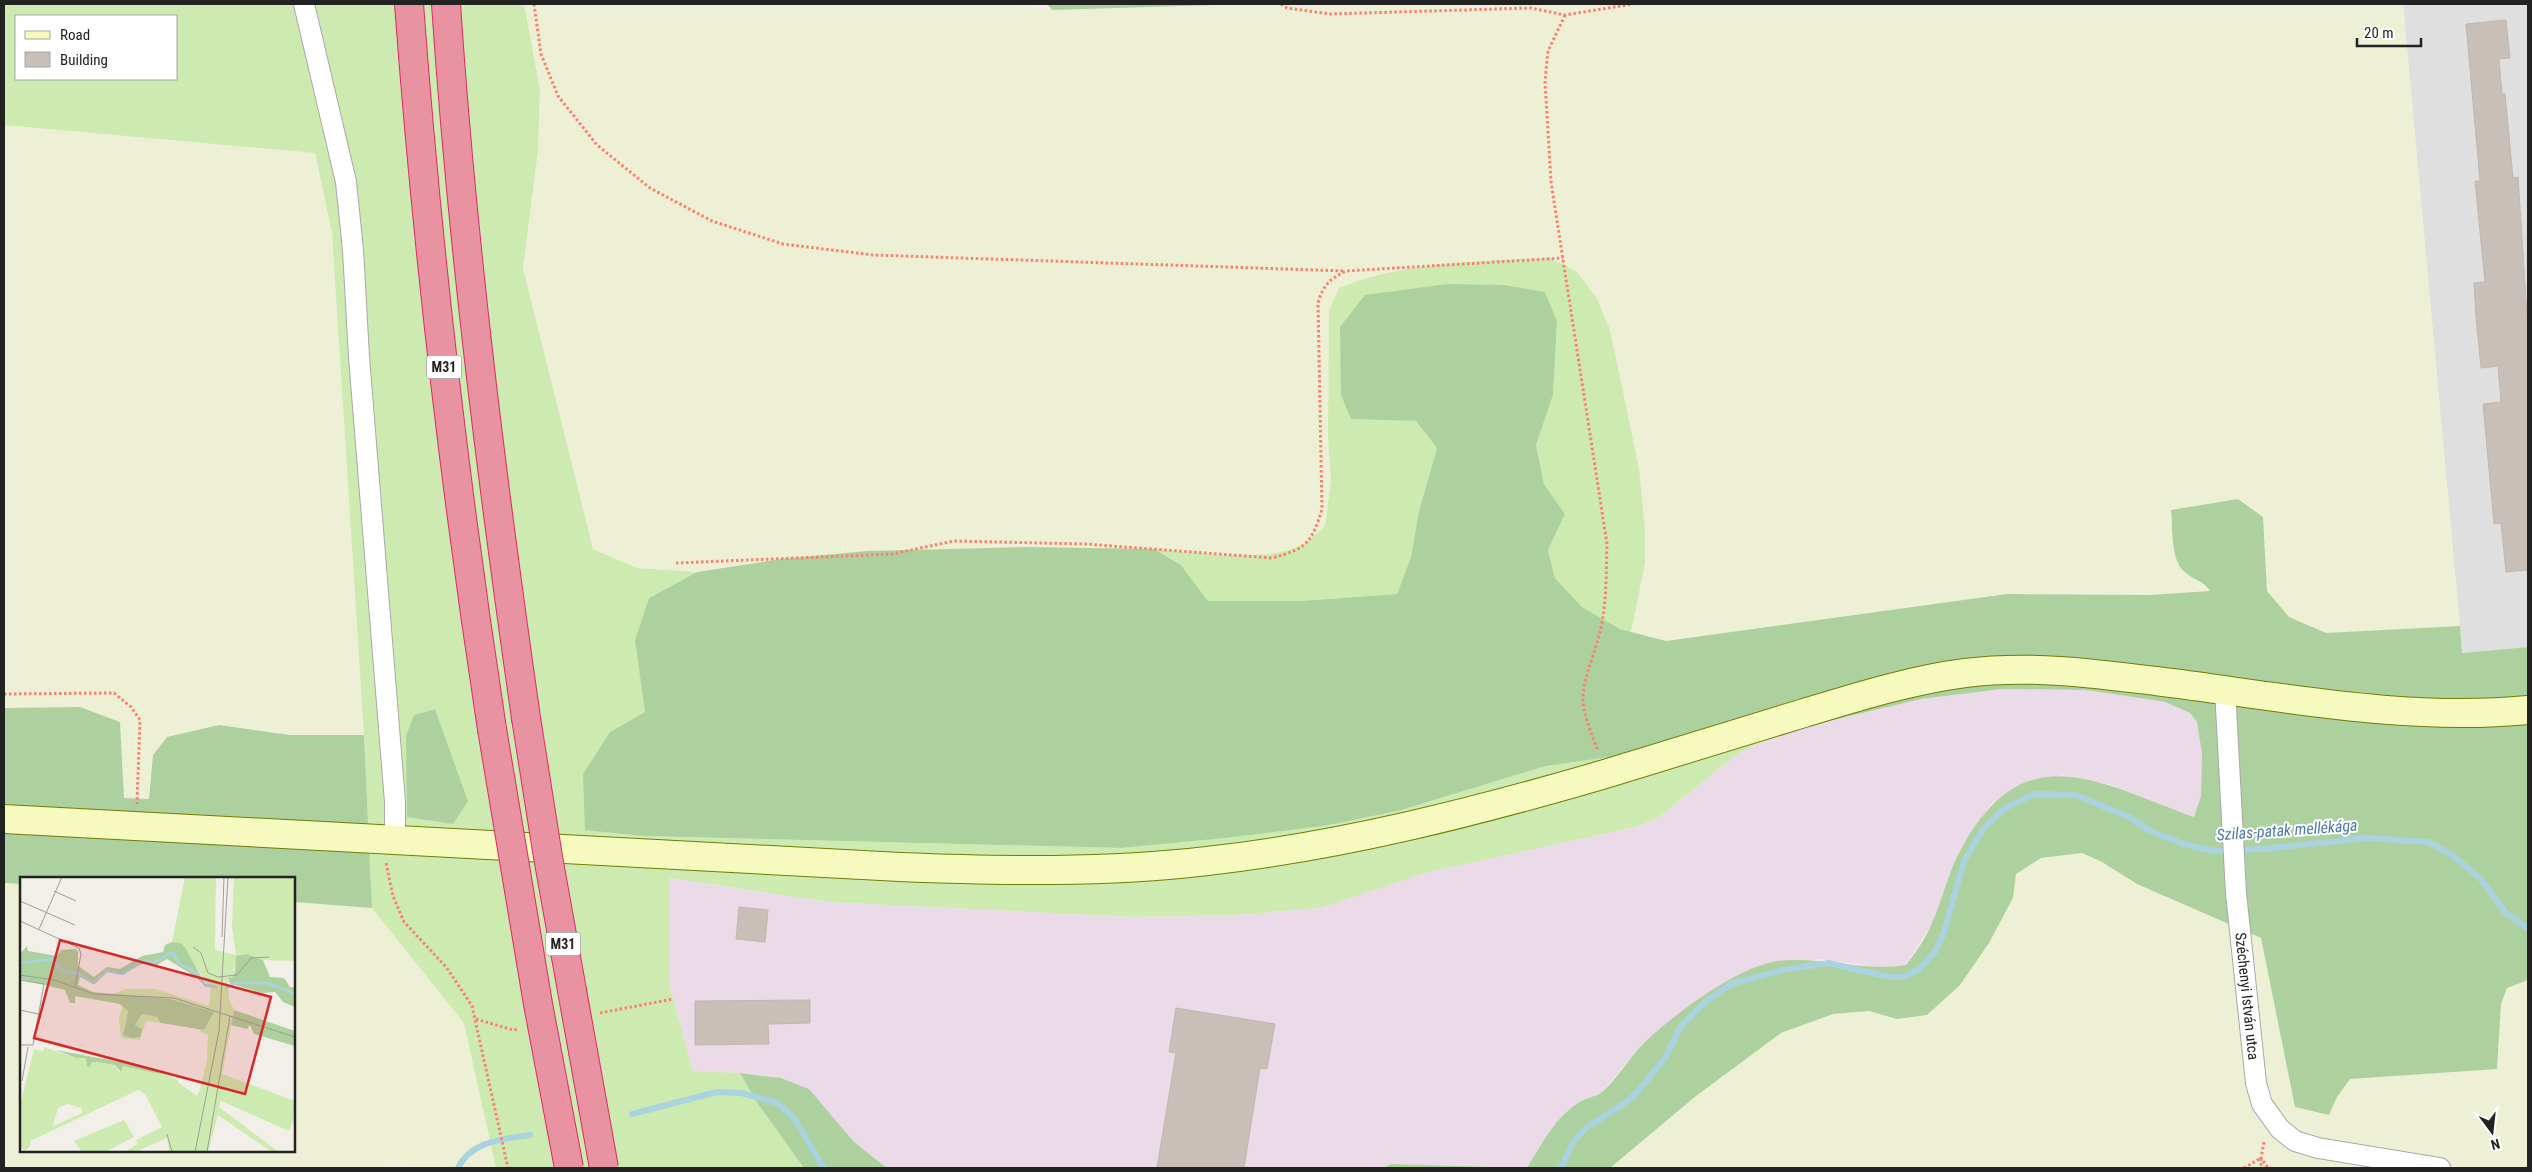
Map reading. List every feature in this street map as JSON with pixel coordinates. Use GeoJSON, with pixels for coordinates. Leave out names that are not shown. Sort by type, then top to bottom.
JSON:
{"type":"FeatureCollection","features":[{"type":"Feature","properties":{"kind":"highway","name":"M31"},"geometry":{"type":"LineString","coordinates":[[409,4],[436,301],[461,515],[492,729],[538,1004],[569,1168]]}},
{"type":"Feature","properties":{"kind":"highway","name":"M31"},"geometry":{"type":"LineString","coordinates":[[446,4],[476,330],[526,718],[548,857],[604,1168]]}},
{"type":"Feature","properties":{"kind":"main road"},"geometry":{"type":"LineString","coordinates":[[4,819],[900,867],[1008,871],[1077,870],[1205,861],[1375,833],[1467,812],[1607,773],[1874,692],[1958,674],[2039,668],[2225,689],[2341,706],[2418,712],[2479,714],[2528,710]]}},
{"type":"Feature","properties":{"kind":"street"},"geometry":{"type":"LineString","coordinates":[[304,4],[347,191],[394,793],[389,839]]}},
{"type":"Feature","properties":{"kind":"street","name":"Széchenyi István utca"},"geometry":{"type":"LineString","coordinates":[[2225,689],[2236,893],[2256,1083],[2262,1104],[2280,1129],[2295,1141],[2318,1148],[2440,1168]]}},
{"type":"Feature","properties":{"kind":"path"},"geometry":{"type":"LineString","coordinates":[[534,4],[541,54],[558,96],[597,145],[650,188],[712,221],[783,244],[873,255],[1346,271],[1563,258]]}},
{"type":"Feature","properties":{"kind":"path"},"geometry":{"type":"LineString","coordinates":[[1281,4],[1287,8],[1330,14],[1531,8],[1565,15],[1633,4]]}},
{"type":"Feature","properties":{"kind":"path"},"geometry":{"type":"LineString","coordinates":[[1565,15],[1548,51],[1545,81],[1550,182],[1607,544],[1605,594],[1600,632],[1589,664],[1583,697],[1589,727],[1607,773]]}},
{"type":"Feature","properties":{"kind":"path"},"geometry":{"type":"LineString","coordinates":[[676,563],[892,554],[954,541],[1085,544],[1272,558],[1297,551],[1315,533],[1322,509],[1318,302],[1322,288],[1332,278],[1346,271]]}},
{"type":"Feature","properties":{"kind":"path"},"geometry":{"type":"LineString","coordinates":[[4,694],[114,693],[131,706],[140,720],[136,826]]}},
{"type":"Feature","properties":{"kind":"path"},"geometry":{"type":"LineString","coordinates":[[389,839],[386,869],[392,896],[404,922],[447,968],[472,1006],[508,1168]]}},
{"type":"Feature","properties":{"kind":"path"},"geometry":{"type":"LineString","coordinates":[[2244,1168],[2260,1158],[2262,1168]]}},
{"type":"Feature","properties":{"kind":"shaded area"},"geometry":{"type":"Polygon","coordinates":[[[2403,4],[2528,4],[2528,647],[2462,653],[2403,4]]]}},
{"type":"Feature","properties":{"kind":"shaded area"},"geometry":{"type":"Polygon","coordinates":[[[2002,689],[2086,690],[2165,702],[2190,713],[2197,722],[2202,754],[2201,796],[2194,817],[2112,785],[2063,775],[1992,803],[1958,855],[1933,922],[1906,965],[1887,968],[1817,959],[1707,993],[1644,1043],[1601,1093],[1580,1101],[1527,1168],[1391,1164],[1383,1168],[887,1168],[854,1142],[809,1089],[781,1078],[754,1074],[693,1071],[669,983],[668,878],[828,902],[1135,917],[1235,915],[1320,908],[1425,873],[1631,828],[1655,820],[1739,753],[1779,733],[1921,699],[2002,689]]]}},
{"type":"Feature","properties":{"kind":"green space"},"geometry":{"type":"Polygon","coordinates":[[[4,4],[524,4],[540,90],[538,151],[523,268],[593,549],[637,568],[697,572],[649,598],[636,640],[645,712],[610,732],[643,836],[1121,848],[1324,826],[1398,811],[1546,766],[1779,733],[1739,753],[1655,820],[1631,828],[1425,873],[1320,908],[1235,915],[1135,917],[828,902],[669,878],[669,983],[693,1071],[740,1073],[755,1100],[804,1168],[496,1168],[464,1023],[372,908],[364,735],[332,233],[315,153],[4,125],[4,4]],[[435,709],[414,715],[468,801],[435,709]]]}},
{"type":"Feature","properties":{"kind":"green space"},"geometry":{"type":"Polygon","coordinates":[[[524,4],[1003,4],[1052,10],[1249,4],[2403,4],[2460,626],[2326,633],[2289,617],[2267,591],[2263,517],[2186,574],[2202,581],[2210,591],[2150,595],[2007,594],[1666,641],[1620,629],[1397,594],[1154,549],[1025,547],[867,551],[781,559],[697,572],[637,568],[593,549],[523,268],[538,151],[540,90],[524,4]]]}},
{"type":"Feature","properties":{"kind":"green space"},"geometry":{"type":"Polygon","coordinates":[[[1047,4],[1249,4],[1052,10],[1047,4]]]}},
{"type":"Feature","properties":{"kind":"green space"},"geometry":{"type":"Polygon","coordinates":[[[4,125],[314,153],[332,233],[364,735],[290,735],[219,725],[153,755],[150,799],[123,798],[120,722],[80,707],[4,708],[4,125]]]}},
{"type":"Feature","properties":{"kind":"green space"},"geometry":{"type":"Polygon","coordinates":[[[1551,258],[1576,271],[1596,297],[1609,327],[1619,372],[1639,469],[1645,529],[1645,563],[1631,632],[1620,629],[1582,607],[1555,578],[1548,550],[1565,514],[1544,484],[1536,445],[1553,395],[1557,321],[1544,292],[1505,285],[1351,418],[1416,421],[1437,448],[1419,511],[1411,557],[1397,594],[1300,601],[1208,601],[1181,565],[1154,549],[1231,555],[1271,554],[1304,544],[1325,526],[1331,481],[1328,439],[1329,311],[1339,288],[1363,279],[1389,273],[1444,264],[1551,258]]]}},
{"type":"Feature","properties":{"kind":"green space"},"geometry":{"type":"Polygon","coordinates":[[[1447,284],[1505,285],[1545,292],[1557,321],[1553,395],[1536,445],[1544,484],[1565,514],[1548,550],[1555,578],[1582,607],[1620,629],[1666,641],[2007,594],[2150,595],[2210,591],[2205,585],[2189,576],[2177,561],[2173,544],[2171,510],[2238,499],[2263,517],[2267,591],[2289,617],[2326,633],[2460,626],[2462,653],[2528,647],[2528,980],[2507,988],[2501,1004],[2497,1069],[2350,1079],[2337,1097],[2329,1115],[2295,1107],[2261,938],[2137,884],[2102,862],[2082,853],[2041,858],[2016,874],[2013,898],[1989,943],[1960,985],[1927,1015],[1897,1019],[1869,1011],[1833,1014],[1781,1033],[1696,1096],[1610,1168],[1527,1168],[1549,1132],[1570,1109],[1581,1101],[1602,1092],[1644,1043],[1672,1019],[1707,993],[1744,972],[1778,961],[1794,960],[1874,967],[1906,965],[1930,929],[1958,855],[1982,817],[2008,792],[2034,779],[2062,776],[2092,781],[2124,790],[2194,817],[2201,796],[2202,754],[2197,722],[2190,713],[2165,702],[2086,690],[2002,689],[1921,699],[1779,733],[1546,766],[1398,811],[1324,826],[1121,848],[643,836],[585,830],[583,774],[610,732],[645,712],[635,640],[649,598],[697,572],[781,559],[867,551],[1025,547],[1154,549],[1181,565],[1208,601],[1300,601],[1397,594],[1411,557],[1419,511],[1437,448],[1416,421],[1351,419],[1341,395],[1340,327],[1365,295],[1447,284]]]}},
{"type":"Feature","properties":{"kind":"green space"},"geometry":{"type":"Polygon","coordinates":[[[80,707],[120,722],[124,798],[149,799],[153,755],[167,737],[219,725],[290,735],[364,735],[372,908],[295,902],[295,877],[20,877],[20,884],[4,883],[4,708],[80,707]]]}},
{"type":"Feature","properties":{"kind":"green space"},"geometry":{"type":"Polygon","coordinates":[[[435,709],[468,801],[453,824],[407,817],[406,736],[414,715],[435,709]]]}},
{"type":"Feature","properties":{"kind":"green space"},"geometry":{"type":"Polygon","coordinates":[[[2082,853],[2102,862],[2137,884],[2261,938],[2295,1107],[2329,1115],[2337,1097],[2350,1079],[2497,1069],[2501,1004],[2507,988],[2528,980],[2528,1168],[2371,1168],[2350,1164],[2350,1168],[1610,1168],[1696,1096],[1781,1033],[1833,1014],[1869,1011],[1897,1019],[1960,985],[1989,943],[2013,898],[2016,874],[2041,858],[2082,853]]]}},
{"type":"Feature","properties":{"kind":"green space"},"geometry":{"type":"Polygon","coordinates":[[[4,883],[20,884],[20,1152],[295,1152],[295,902],[372,908],[464,1023],[496,1168],[387,1166],[381,1168],[4,1168],[4,883]]]}},
{"type":"Feature","properties":{"kind":"green space"},"geometry":{"type":"Polygon","coordinates":[[[740,1073],[781,1078],[809,1089],[854,1142],[887,1168],[804,1168],[755,1100],[740,1073]]]}},
{"type":"Feature","properties":{"kind":"green space"},"geometry":{"type":"Polygon","coordinates":[[[1391,1164],[1491,1167],[1497,1168],[1383,1168],[1391,1164]]]}},
{"type":"Feature","properties":{"kind":"building"},"geometry":{"type":"Polygon","coordinates":[[[2506,20],[2510,58],[2499,59],[2502,94],[2505,94],[2513,178],[2518,177],[2528,331],[2528,570],[2506,572],[2501,523],[2494,524],[2483,404],[2501,402],[2498,366],[2481,368],[2476,317],[2474,283],[2485,282],[2475,181],[2480,181],[2466,24],[2506,20]]]}},
{"type":"Feature","properties":{"kind":"building"},"geometry":{"type":"Polygon","coordinates":[[[739,907],[768,910],[765,942],[736,939],[739,907]]]}},
{"type":"Feature","properties":{"kind":"building"},"geometry":{"type":"Polygon","coordinates":[[[810,1000],[810,1023],[768,1024],[769,1044],[695,1045],[695,1001],[810,1000]]]}},
{"type":"Feature","properties":{"kind":"building"},"geometry":{"type":"Polygon","coordinates":[[[1176,1008],[1275,1024],[1267,1069],[1260,1068],[1244,1168],[1157,1168],[1176,1053],[1169,1052],[1176,1008]]]}},
{"type":"Feature","properties":{"kind":"waterway","name":"Szilas-patak mellékága"},"geometry":{"type":"LineString","coordinates":[[1561,1168],[1573,1142],[1586,1128],[1632,1098],[1665,1058],[1681,1026],[1705,1002],[1731,984],[1783,970],[1829,963],[1889,977],[1904,977],[1919,969],[1934,953],[1943,935],[1964,861],[1984,828],[2005,808],[2034,794],[2076,795],[2129,817],[2150,831],[2183,844],[2214,851],[2263,849],[2366,838],[2428,842],[2452,855],[2480,878],[2506,913],[2528,929]]}},
{"type":"Feature","properties":{"kind":"waterway","name":"Szilas-patak mellékága"},"geometry":{"type":"LineString","coordinates":[[632,1114],[717,1092],[741,1093],[778,1103],[794,1118],[824,1168]]}},
{"type":"Feature","properties":{"kind":"waterway","name":"Szilas-patak mellékága"},"geometry":{"type":"LineString","coordinates":[[458,1168],[464,1159],[479,1147],[499,1140],[530,1135]]}}]}
